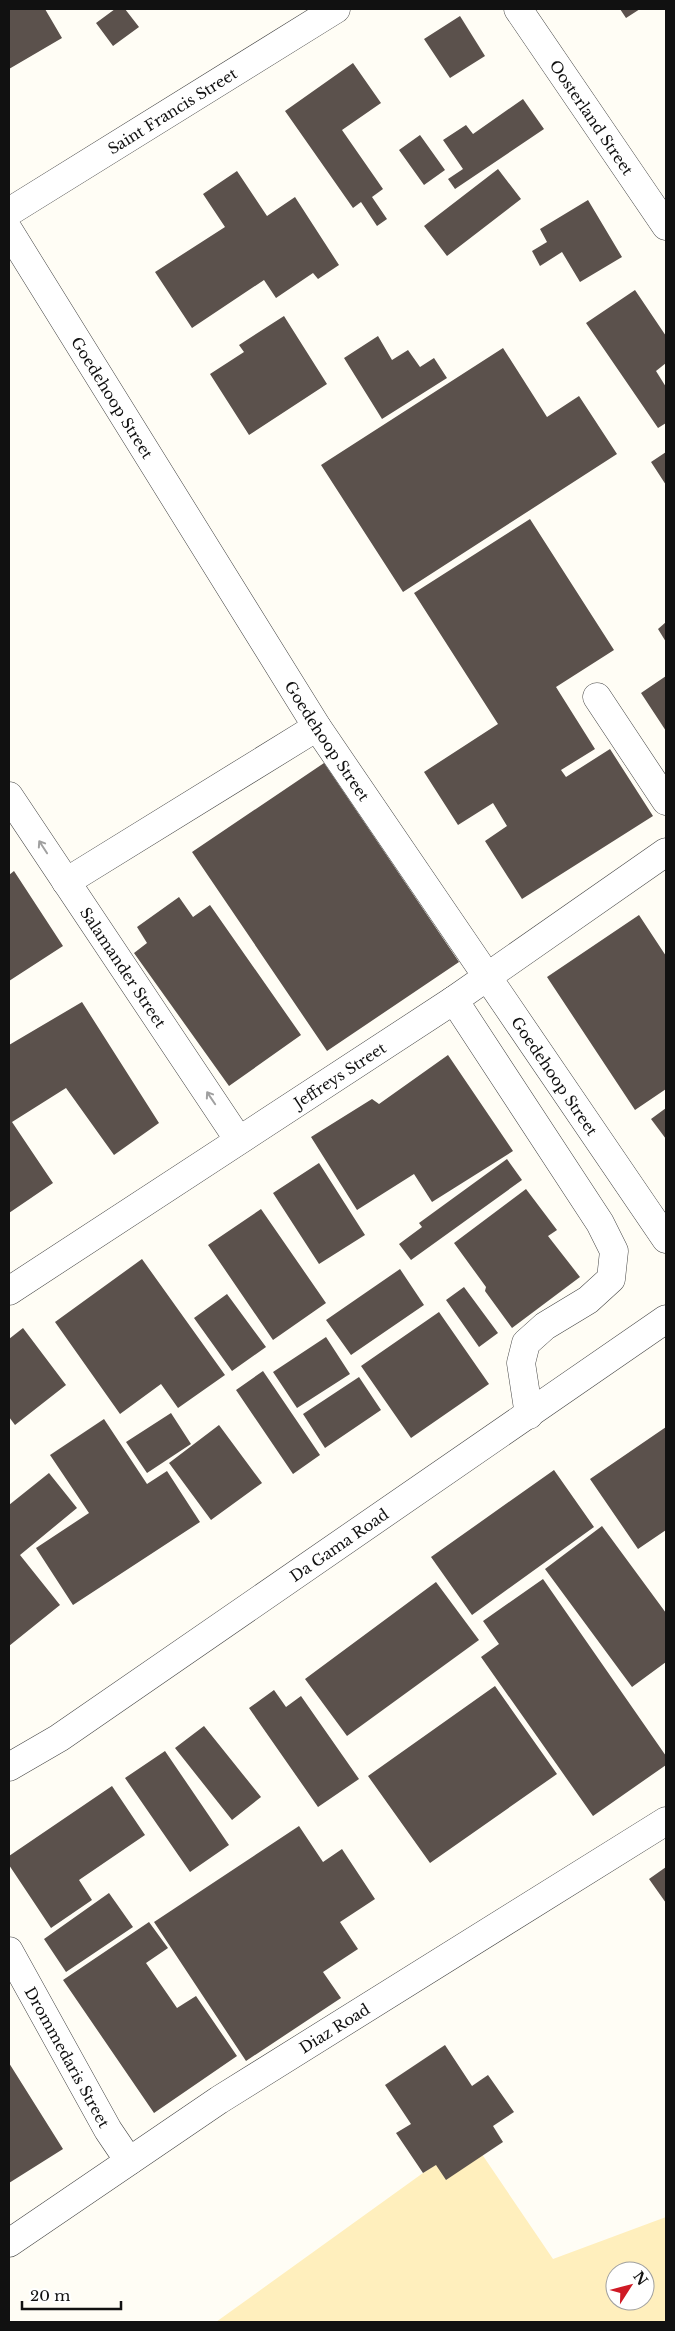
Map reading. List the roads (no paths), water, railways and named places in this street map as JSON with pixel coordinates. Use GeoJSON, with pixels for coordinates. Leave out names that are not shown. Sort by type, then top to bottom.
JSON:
{"type":"FeatureCollection","features":[{"type":"Feature","properties":{"kind":"street","name":"Saint Francis Street"},"geometry":{"type":"LineString","coordinates":[[9,212],[336,9]]}},
{"type":"Feature","properties":{"kind":"street","name":"Oosterland Street"},"geometry":{"type":"LineString","coordinates":[[518,9],[666,226]]}},
{"type":"Feature","properties":{"kind":"street","name":"Goedehoop Street"},"geometry":{"type":"LineString","coordinates":[[9,231],[317,726],[666,1238]]}},
{"type":"Feature","properties":{"kind":"street"},"geometry":{"type":"LineString","coordinates":[[597,697],[666,801]]}},
{"type":"Feature","properties":{"kind":"street"},"geometry":{"type":"LineString","coordinates":[[66,882],[317,726]]}},
{"type":"Feature","properties":{"kind":"street","name":"Salamander Street"},"geometry":{"type":"LineString","coordinates":[[9,796],[238,1139]]}},
{"type":"Feature","properties":{"kind":"street","name":"Jeffreys Street"},"geometry":{"type":"LineString","coordinates":[[9,1291],[238,1139],[454,1000],[666,852]]}},
{"type":"Feature","properties":{"kind":"street"},"geometry":{"type":"LineString","coordinates":[[454,1000],[600,1223],[614,1251],[611,1279],[588,1300],[545,1326],[526,1343],[521,1363],[529,1415]]}},
{"type":"Feature","properties":{"kind":"street","name":"Da Gama Road"},"geometry":{"type":"LineString","coordinates":[[9,1767],[59,1738],[666,1319]]}},
{"type":"Feature","properties":{"kind":"street","name":"Diaz Road"},"geometry":{"type":"LineString","coordinates":[[9,2243],[220,2100],[666,1821]]}},
{"type":"Feature","properties":{"kind":"street","name":"Drommedaris Street"},"geometry":{"type":"LineString","coordinates":[[9,1951],[108,2130],[129,2161]]}}]}
